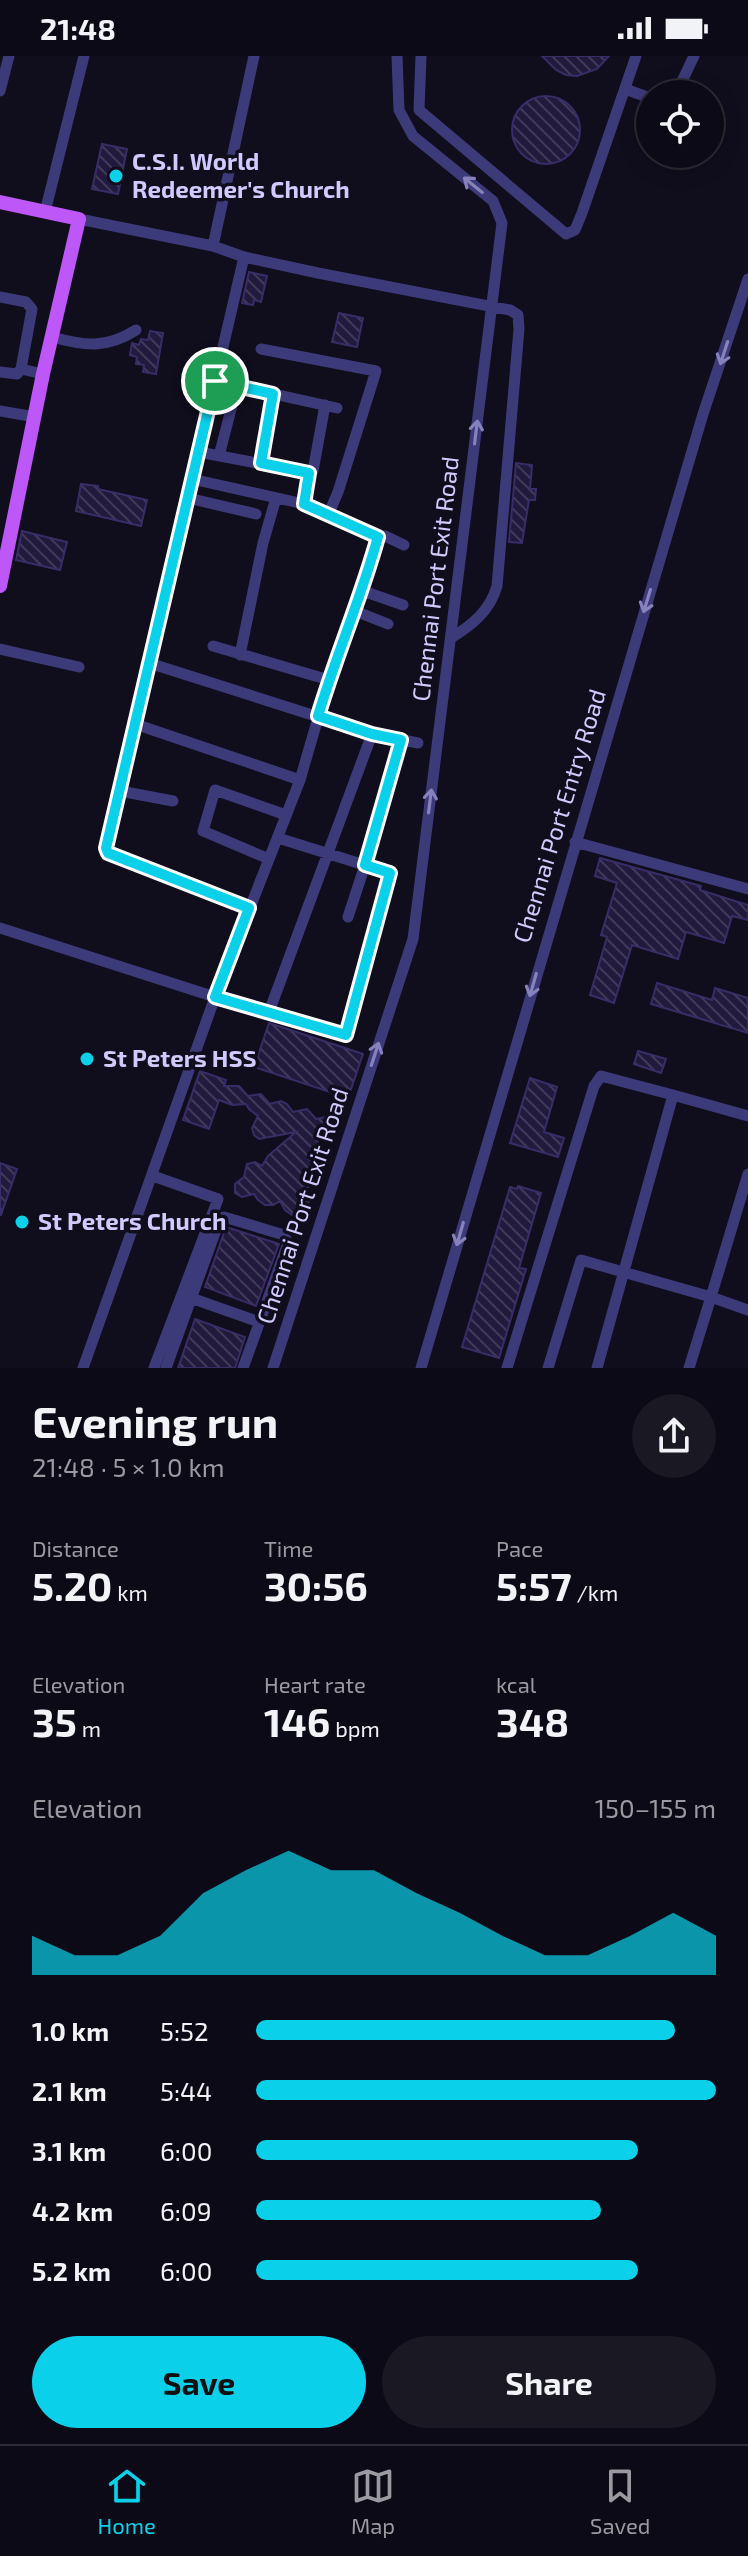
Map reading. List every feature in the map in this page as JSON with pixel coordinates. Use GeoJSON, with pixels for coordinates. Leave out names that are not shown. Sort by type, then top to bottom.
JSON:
{"type":"FeatureCollection","features":[{"type":"Feature","properties":{"kind":"main road"},"geometry":{"type":"LineString","coordinates":[[0,202],[79,219],[43,374],[0,586]]}},
{"type":"Feature","properties":{"kind":"street"},"geometry":{"type":"LineString","coordinates":[[0,91],[9,56]]}},
{"type":"Feature","properties":{"kind":"street"},"geometry":{"type":"LineString","coordinates":[[45,212],[84,56]]}},
{"type":"Feature","properties":{"kind":"street"},"geometry":{"type":"LineString","coordinates":[[213,246],[254,56]]}},
{"type":"Feature","properties":{"kind":"street","name":"Chennai Port Exit Road"},"geometry":{"type":"LineString","coordinates":[[273,1368],[413,939],[502,223],[493,201],[413,136],[399,110],[397,56]]}},
{"type":"Feature","properties":{"kind":"street"},"geometry":{"type":"LineString","coordinates":[[421,56],[419,110],[561,233],[566,234],[577,226],[636,56]]}},
{"type":"Feature","properties":{"kind":"street"},"geometry":{"type":"LineString","coordinates":[[683,80],[694,56]]}},
{"type":"Feature","properties":{"kind":"street"},"geometry":{"type":"LineString","coordinates":[[625,89],[636,93]]}},
{"type":"Feature","properties":{"kind":"street"},"geometry":{"type":"LineString","coordinates":[[79,219],[213,246],[244,257],[318,273],[514,312],[520,321],[495,593],[480,617],[451,638]]}},
{"type":"Feature","properties":{"kind":"street"},"geometry":{"type":"LineString","coordinates":[[244,257],[106,848],[108,853],[249,908]]}},
{"type":"Feature","properties":{"kind":"street","name":"Chennai Port Entry Road"},"geometry":{"type":"LineString","coordinates":[[421,1368],[703,414],[748,279]]}},
{"type":"Feature","properties":{"kind":"street"},"geometry":{"type":"LineString","coordinates":[[0,297],[26,302],[32,309],[21,369],[17,374],[0,372]]}},
{"type":"Feature","properties":{"kind":"street"},"geometry":{"type":"LineString","coordinates":[[52,337],[99,345],[113,342],[136,330]]}},
{"type":"Feature","properties":{"kind":"street"},"geometry":{"type":"LineString","coordinates":[[261,349],[376,371],[329,513]]}},
{"type":"Feature","properties":{"kind":"street"},"geometry":{"type":"LineString","coordinates":[[21,369],[43,374]]}},
{"type":"Feature","properties":{"kind":"street"},"geometry":{"type":"LineString","coordinates":[[215,381],[331,406],[313,471],[309,473],[304,504]]}},
{"type":"Feature","properties":{"kind":"street"},"geometry":{"type":"LineString","coordinates":[[219,456],[237,386]]}},
{"type":"Feature","properties":{"kind":"street"},"geometry":{"type":"LineString","coordinates":[[261,463],[273,394]]}},
{"type":"Feature","properties":{"kind":"street"},"geometry":{"type":"LineString","coordinates":[[0,411],[35,417]]}},
{"type":"Feature","properties":{"kind":"street"},"geometry":{"type":"LineString","coordinates":[[199,452],[309,473]]}},
{"type":"Feature","properties":{"kind":"street"},"geometry":{"type":"LineString","coordinates":[[192,479],[304,504],[378,537],[385,536],[404,545]]}},
{"type":"Feature","properties":{"kind":"street"},"geometry":{"type":"LineString","coordinates":[[188,498],[256,514]]}},
{"type":"Feature","properties":{"kind":"street"},"geometry":{"type":"LineString","coordinates":[[240,655],[263,543],[276,498]]}},
{"type":"Feature","properties":{"kind":"street"},"geometry":{"type":"LineString","coordinates":[[83,1368],[215,997],[300,780],[329,680],[363,591],[378,537]]}},
{"type":"Feature","properties":{"kind":"street"},"geometry":{"type":"LineString","coordinates":[[363,591],[403,605]]}},
{"type":"Feature","properties":{"kind":"street"},"geometry":{"type":"LineString","coordinates":[[355,611],[388,624]]}},
{"type":"Feature","properties":{"kind":"street"},"geometry":{"type":"LineString","coordinates":[[213,646],[329,680]]}},
{"type":"Feature","properties":{"kind":"street"},"geometry":{"type":"LineString","coordinates":[[0,649],[79,667]]}},
{"type":"Feature","properties":{"kind":"street"},"geometry":{"type":"LineString","coordinates":[[149,663],[372,734],[418,743]]}},
{"type":"Feature","properties":{"kind":"street"},"geometry":{"type":"LineString","coordinates":[[135,724],[300,780]]}},
{"type":"Feature","properties":{"kind":"street"},"geometry":{"type":"LineString","coordinates":[[269,1012],[372,734]]}},
{"type":"Feature","properties":{"kind":"street"},"geometry":{"type":"LineString","coordinates":[[348,917],[401,740]]}},
{"type":"Feature","properties":{"kind":"street"},"geometry":{"type":"LineString","coordinates":[[269,859],[203,831],[215,790],[286,815]]}},
{"type":"Feature","properties":{"kind":"street"},"geometry":{"type":"LineString","coordinates":[[120,791],[173,801]]}},
{"type":"Feature","properties":{"kind":"street"},"geometry":{"type":"LineString","coordinates":[[0,928],[346,1035],[390,873],[278,838]]}},
{"type":"Feature","properties":{"kind":"street"},"geometry":{"type":"LineString","coordinates":[[575,842],[748,889]]}},
{"type":"Feature","properties":{"kind":"street"},"geometry":{"type":"LineString","coordinates":[[507,1368],[594,1086],[601,1076],[748,1116]]}},
{"type":"Feature","properties":{"kind":"street"},"geometry":{"type":"LineString","coordinates":[[597,1368],[673,1095]]}},
{"type":"Feature","properties":{"kind":"street"},"geometry":{"type":"LineString","coordinates":[[689,1368],[748,1174]]}},
{"type":"Feature","properties":{"kind":"street"},"geometry":{"type":"LineString","coordinates":[[153,1176],[218,1199],[154,1368]]}},
{"type":"Feature","properties":{"kind":"street"},"geometry":{"type":"LineString","coordinates":[[166,1368],[220,1219],[229,1217],[284,1235],[288,1243],[243,1368]]}},
{"type":"Feature","properties":{"kind":"street"},"geometry":{"type":"LineString","coordinates":[[548,1368],[581,1260],[748,1310]]}},
{"type":"Feature","properties":{"kind":"street"},"geometry":{"type":"LineString","coordinates":[[191,1298],[259,1322]]}},
{"type":"Feature","properties":{"kind":"building"},"geometry":{"type":"Polygon","coordinates":[[[542,56],[609,56],[597,69],[577,76],[556,70],[542,56]]]}},
{"type":"Feature","properties":{"kind":"building"},"geometry":{"type":"Polygon","coordinates":[[[546,96],[570,106],[580,130],[570,154],[546,164],[522,154],[512,130],[522,106],[546,96]]]}},
{"type":"Feature","properties":{"kind":"building"},"geometry":{"type":"Polygon","coordinates":[[[102,144],[127,149],[118,194],[92,189],[102,144]]]}},
{"type":"Feature","properties":{"kind":"building"},"geometry":{"type":"Polygon","coordinates":[[[249,272],[267,276],[261,302],[254,300],[253,305],[242,303],[249,272]]]}},
{"type":"Feature","properties":{"kind":"building"},"geometry":{"type":"Polygon","coordinates":[[[339,313],[363,318],[357,347],[332,342],[339,313]]]}},
{"type":"Feature","properties":{"kind":"building"},"geometry":{"type":"Polygon","coordinates":[[[150,331],[163,333],[156,374],[143,372],[144,365],[136,364],[137,357],[130,355],[132,343],[139,345],[141,339],[148,340],[150,331]]]}},
{"type":"Feature","properties":{"kind":"building"},"geometry":{"type":"Polygon","coordinates":[[[516,463],[532,465],[530,489],[536,489],[535,500],[529,500],[522,543],[509,542],[516,463]]]}},
{"type":"Feature","properties":{"kind":"building"},"geometry":{"type":"Polygon","coordinates":[[[81,484],[147,500],[141,526],[76,511],[81,484]]]}},
{"type":"Feature","properties":{"kind":"building"},"geometry":{"type":"Polygon","coordinates":[[[22,531],[67,542],[60,570],[16,560],[22,531]]]}},
{"type":"Feature","properties":{"kind":"building"},"geometry":{"type":"Polygon","coordinates":[[[600,858],[701,886],[700,890],[748,905],[748,920],[732,916],[724,943],[686,932],[678,959],[632,945],[614,1003],[590,995],[607,937],[601,935],[617,883],[595,876],[600,858]]]}},
{"type":"Feature","properties":{"kind":"building"},"geometry":{"type":"Polygon","coordinates":[[[657,983],[712,1000],[715,988],[748,998],[748,1033],[651,1004],[657,983]]]}},
{"type":"Feature","properties":{"kind":"building"},"geometry":{"type":"Polygon","coordinates":[[[269,1023],[363,1054],[348,1098],[254,1067],[269,1023]]]}},
{"type":"Feature","properties":{"kind":"building"},"geometry":{"type":"Polygon","coordinates":[[[638,1051],[666,1059],[661,1073],[634,1064],[638,1051]]]}},
{"type":"Feature","properties":{"kind":"building"},"geometry":{"type":"Polygon","coordinates":[[[200,1071],[226,1080],[224,1086],[239,1086],[248,1096],[261,1094],[270,1104],[281,1101],[293,1112],[307,1109],[316,1119],[326,1117],[334,1122],[334,1131],[329,1136],[319,1136],[316,1148],[308,1159],[316,1164],[319,1173],[317,1181],[304,1190],[309,1201],[305,1213],[292,1215],[280,1201],[265,1205],[254,1194],[242,1197],[235,1193],[235,1184],[244,1177],[247,1164],[255,1162],[262,1166],[268,1156],[296,1132],[259,1139],[252,1128],[258,1116],[246,1104],[232,1105],[219,1100],[209,1129],[183,1120],[200,1071]]]}},
{"type":"Feature","properties":{"kind":"building"},"geometry":{"type":"Polygon","coordinates":[[[530,1078],[557,1087],[544,1132],[564,1138],[558,1157],[510,1143],[530,1078]]]}},
{"type":"Feature","properties":{"kind":"building"},"geometry":{"type":"Polygon","coordinates":[[[0,1163],[17,1169],[1,1215],[0,1214],[0,1163]]]}},
{"type":"Feature","properties":{"kind":"building"},"geometry":{"type":"Polygon","coordinates":[[[518,1186],[541,1193],[519,1268],[526,1269],[499,1358],[462,1347],[510,1187],[517,1189],[518,1186]]]}},
{"type":"Feature","properties":{"kind":"building"},"geometry":{"type":"Polygon","coordinates":[[[226,1227],[279,1244],[256,1306],[205,1287],[226,1227]]]}},
{"type":"Feature","properties":{"kind":"building"},"geometry":{"type":"Polygon","coordinates":[[[195,1319],[245,1337],[235,1368],[178,1368],[195,1319]]]}},
{"type":"Feature","properties":{"kind":"place","name":"C.S.I. World Redeemer's Church"},"geometry":{"type":"Point","coordinates":[116,176]}},
{"type":"Feature","properties":{"kind":"place","name":"St Peters HSS"},"geometry":{"type":"Point","coordinates":[87,1059]}},
{"type":"Feature","properties":{"kind":"place","name":"St Peters Church"},"geometry":{"type":"Point","coordinates":[22,1222]}},
{"type":"Feature","properties":{"kind":"route"},"geometry":{"type":"LineString","coordinates":[[215,381],[273,394],[261,463],[309,473],[304,504],[378,537],[363,591],[318,716],[401,740],[365,865],[390,873],[346,1035],[215,997],[249,908],[108,853],[106,848],[215,381]]}}]}
